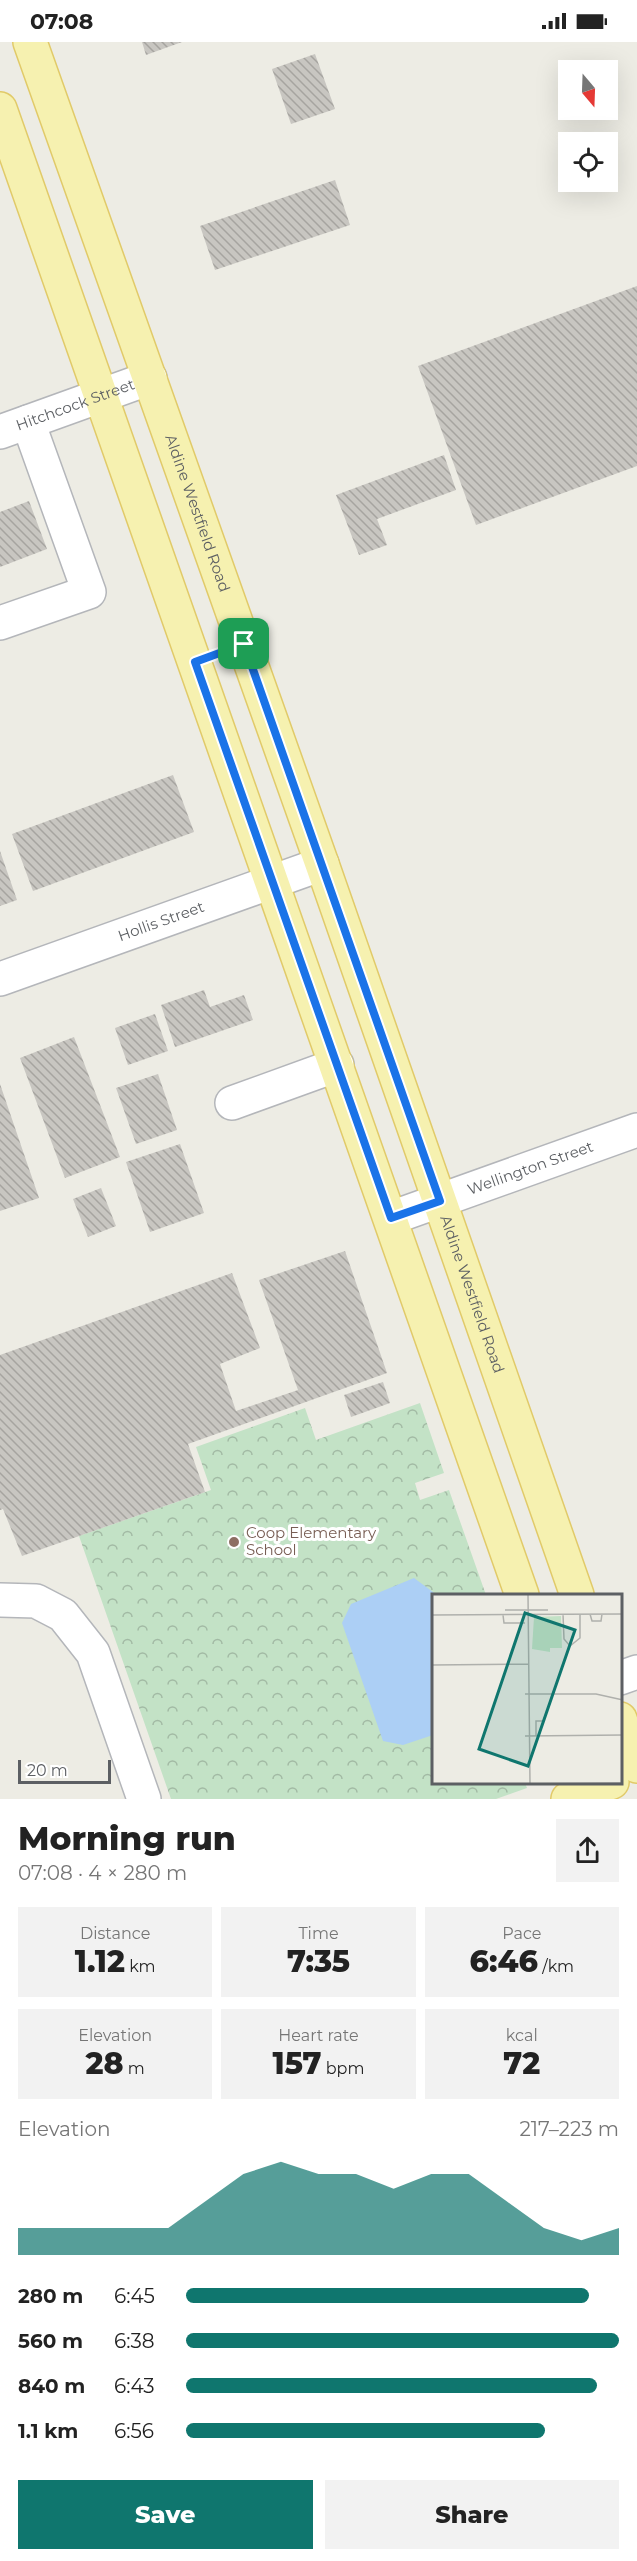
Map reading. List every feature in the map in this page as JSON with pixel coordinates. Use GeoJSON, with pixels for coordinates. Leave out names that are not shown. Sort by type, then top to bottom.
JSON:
{"type":"FeatureCollection","features":[{"type":"Feature","properties":{"kind":"main road","name":"Aldine Westfield Road"},"geometry":{"type":"LineString","coordinates":[[30,42],[322,864],[577,1594]]}},
{"type":"Feature","properties":{"kind":"main road"},"geometry":{"type":"LineString","coordinates":[[0,109],[522,1594]]}},
{"type":"Feature","properties":{"kind":"main road"},"geometry":{"type":"LineString","coordinates":[[195,662],[244,644]]}},
{"type":"Feature","properties":{"kind":"main road"},"geometry":{"type":"LineString","coordinates":[[622,1722],[637,1766]]}},
{"type":"Feature","properties":{"kind":"main road"},"geometry":{"type":"LineString","coordinates":[[622,1779],[637,1772]]}},
{"type":"Feature","properties":{"kind":"street","name":"Hitchcock Street"},"geometry":{"type":"LineString","coordinates":[[14,427],[150,378]]}},
{"type":"Feature","properties":{"kind":"street"},"geometry":{"type":"LineString","coordinates":[[0,623],[89,592],[14,427]]}},
{"type":"Feature","properties":{"kind":"street","name":"Hollis Street"},"geometry":{"type":"LineString","coordinates":[[0,979],[322,864]]}},
{"type":"Feature","properties":{"kind":"street"},"geometry":{"type":"LineString","coordinates":[[232,1103],[337,1065]]}},
{"type":"Feature","properties":{"kind":"street","name":"Wellington Street"},"geometry":{"type":"LineString","coordinates":[[391,1218],[637,1130]]}},
{"type":"Feature","properties":{"kind":"street"},"geometry":{"type":"LineString","coordinates":[[0,1600],[36,1601],[63,1615],[93,1653],[144,1799]]}},
{"type":"Feature","properties":{"kind":"street"},"geometry":{"type":"LineString","coordinates":[[622,1678],[637,1672]]}},
{"type":"Feature","properties":{"kind":"green space"},"geometry":{"type":"Polygon","coordinates":[[[420,1403],[444,1473],[415,1483],[420,1500],[449,1490],[486,1594],[432,1594],[432,1784],[525,1784],[527,1788],[496,1799],[171,1799],[79,1536],[211,1490],[196,1447],[305,1408],[316,1440],[420,1403]]]}},
{"type":"Feature","properties":{"kind":"water"},"geometry":{"type":"Polygon","coordinates":[[[414,1578],[436,1594],[432,1594],[432,1735],[403,1745],[383,1741],[342,1623],[351,1604],[414,1578]]]}},
{"type":"Feature","properties":{"kind":"building"},"geometry":{"type":"Polygon","coordinates":[[[142,42],[182,42],[146,55],[142,42]]]}},
{"type":"Feature","properties":{"kind":"building"},"geometry":{"type":"Polygon","coordinates":[[[315,54],[335,109],[291,124],[272,69],[315,54]]]}},
{"type":"Feature","properties":{"kind":"building"},"geometry":{"type":"Polygon","coordinates":[[[335,180],[350,225],[215,270],[200,226],[335,180]]]}},
{"type":"Feature","properties":{"kind":"building"},"geometry":{"type":"Polygon","coordinates":[[[637,286],[637,466],[476,525],[418,366],[637,286]]]}},
{"type":"Feature","properties":{"kind":"building"},"geometry":{"type":"Polygon","coordinates":[[[444,455],[456,490],[377,519],[387,545],[359,555],[336,495],[444,455]]]}},
{"type":"Feature","properties":{"kind":"building"},"geometry":{"type":"Polygon","coordinates":[[[29,501],[47,549],[0,567],[0,512],[29,501]]]}},
{"type":"Feature","properties":{"kind":"building"},"geometry":{"type":"Polygon","coordinates":[[[173,775],[194,832],[33,891],[12,834],[173,775]]]}},
{"type":"Feature","properties":{"kind":"building"},"geometry":{"type":"Polygon","coordinates":[[[0,851],[17,900],[0,906],[0,851]]]}},
{"type":"Feature","properties":{"kind":"building"},"geometry":{"type":"Polygon","coordinates":[[[204,990],[210,1007],[244,995],[253,1020],[175,1047],[161,1005],[204,990]]]}},
{"type":"Feature","properties":{"kind":"building"},"geometry":{"type":"Polygon","coordinates":[[[155,1014],[168,1051],[128,1065],[115,1028],[155,1014]]]}},
{"type":"Feature","properties":{"kind":"building"},"geometry":{"type":"Polygon","coordinates":[[[74,1037],[120,1157],[65,1178],[20,1058],[74,1037]]]}},
{"type":"Feature","properties":{"kind":"building"},"geometry":{"type":"Polygon","coordinates":[[[158,1074],[177,1130],[136,1144],[116,1088],[158,1074]]]}},
{"type":"Feature","properties":{"kind":"building"},"geometry":{"type":"Polygon","coordinates":[[[0,1084],[39,1198],[0,1211],[0,1084]]]}},
{"type":"Feature","properties":{"kind":"building"},"geometry":{"type":"Polygon","coordinates":[[[180,1144],[204,1213],[150,1232],[126,1162],[180,1144]]]}},
{"type":"Feature","properties":{"kind":"building"},"geometry":{"type":"Polygon","coordinates":[[[101,1188],[116,1226],[88,1237],[73,1199],[101,1188]]]}},
{"type":"Feature","properties":{"kind":"building"},"geometry":{"type":"Polygon","coordinates":[[[345,1251],[387,1373],[188,1444],[205,1492],[22,1556],[3,1509],[0,1510],[0,1355],[232,1273],[260,1348],[220,1364],[236,1411],[298,1390],[259,1280],[345,1251]]]}},
{"type":"Feature","properties":{"kind":"building"},"geometry":{"type":"Polygon","coordinates":[[[383,1382],[390,1403],[351,1417],[344,1395],[383,1382]]]}},
{"type":"Feature","properties":{"kind":"place","name":"Coop Elementary School"},"geometry":{"type":"Point","coordinates":[234,1542]}},
{"type":"Feature","properties":{"kind":"route"},"geometry":{"type":"LineString","coordinates":[[244,644],[440,1201],[391,1218],[195,662],[244,644]]}}]}
